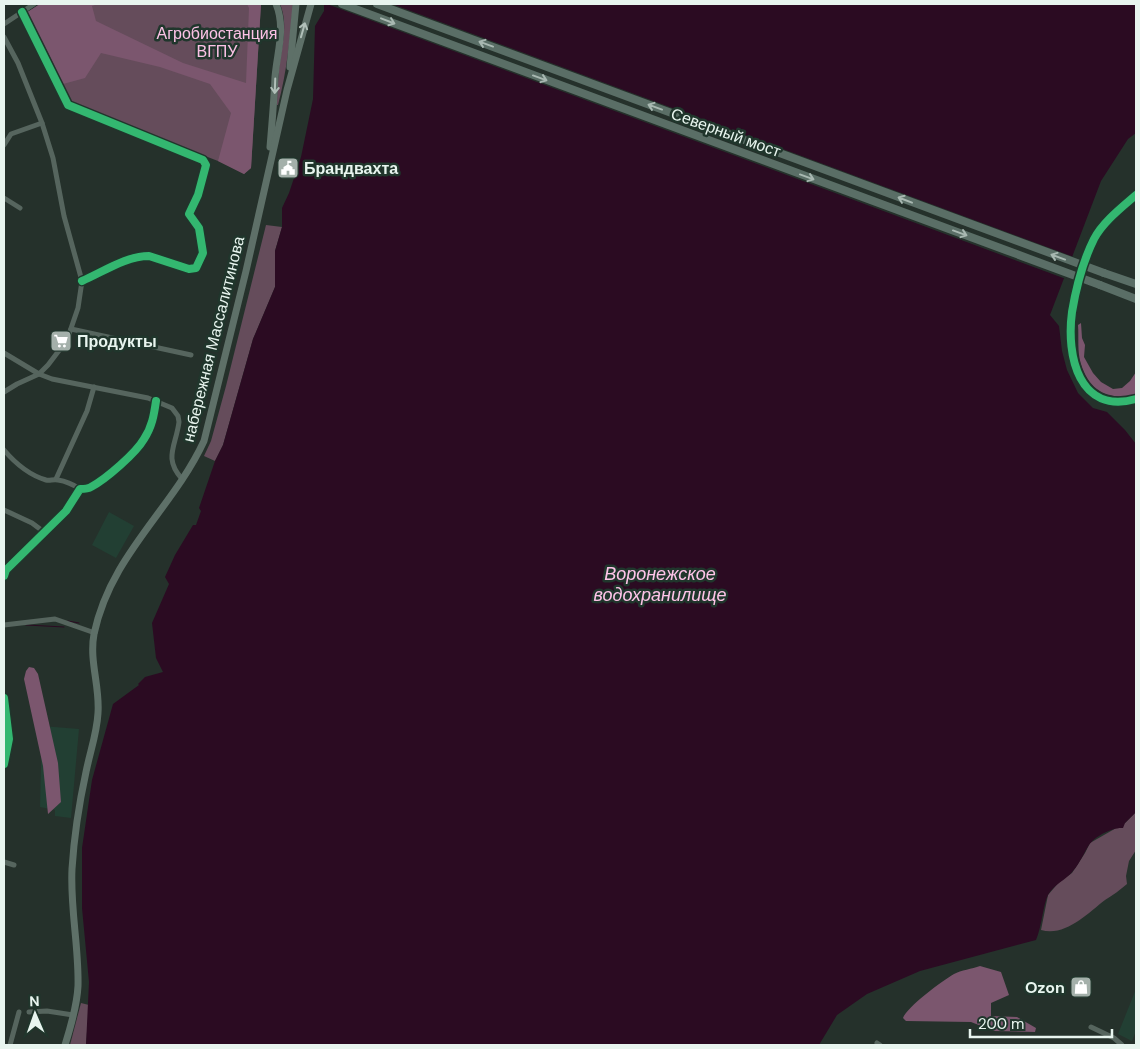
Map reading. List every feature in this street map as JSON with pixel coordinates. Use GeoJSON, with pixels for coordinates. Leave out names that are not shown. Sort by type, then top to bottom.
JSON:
{"type":"FeatureCollection","features":[{"type":"Feature","properties":{"kind":"main road"},"geometry":{"type":"LineString","coordinates":[[268,171],[275,77],[281,32],[281,20],[276,4]]}},
{"type":"Feature","properties":{"kind":"main road","name":"набережная Массалитинова"},"geometry":{"type":"LineString","coordinates":[[287,90],[296,4]]}},
{"type":"Feature","properties":{"kind":"main road","name":"набережная Массалитинова"},"geometry":{"type":"LineString","coordinates":[[65,1045],[78,985],[72,869],[80,805],[98,720],[98,703],[92,657],[95,633],[113,581],[124,560],[198,455],[206,432],[246,271],[287,90],[311,4]]}},
{"type":"Feature","properties":{"kind":"main road","name":"Северный мост"},"geometry":{"type":"LineString","coordinates":[[342,4],[1136,300]]}},
{"type":"Feature","properties":{"kind":"main road","name":"Северный мост"},"geometry":{"type":"LineString","coordinates":[[377,4],[1136,284]]}},
{"type":"Feature","properties":{"kind":"main road"},"geometry":{"type":"LineString","coordinates":[[1136,196],[1114,214],[1095,238],[1077,290],[1071,332],[1078,373],[1088,389],[1095,396],[1114,403],[1124,403],[1136,399]]}},
{"type":"Feature","properties":{"kind":"street"},"geometry":{"type":"LineString","coordinates":[[4,24],[34,4]]}},
{"type":"Feature","properties":{"kind":"street"},"geometry":{"type":"LineString","coordinates":[[22,12],[68,106],[203,160],[206,165],[198,195],[189,214],[199,228],[203,253],[196,268],[189,269],[149,256],[142,256],[128,260],[82,281]]}},
{"type":"Feature","properties":{"kind":"street"},"geometry":{"type":"LineString","coordinates":[[4,37],[22,70],[42,123],[53,158],[64,216],[82,281],[78,308],[62,347],[39,374],[16,384],[4,392]]}},
{"type":"Feature","properties":{"kind":"street"},"geometry":{"type":"LineString","coordinates":[[4,146],[11,134],[42,123]]}},
{"type":"Feature","properties":{"kind":"street"},"geometry":{"type":"LineString","coordinates":[[4,198],[20,208]]}},
{"type":"Feature","properties":{"kind":"street"},"geometry":{"type":"LineString","coordinates":[[71,329],[191,355]]}},
{"type":"Feature","properties":{"kind":"street"},"geometry":{"type":"LineString","coordinates":[[4,353],[39,374],[52,379],[148,398],[172,408],[178,416],[178,430],[171,460],[182,478]]}},
{"type":"Feature","properties":{"kind":"street"},"geometry":{"type":"LineString","coordinates":[[56,480],[87,412],[94,387]]}},
{"type":"Feature","properties":{"kind":"street"},"geometry":{"type":"LineString","coordinates":[[4,450],[12,460],[45,480],[56,480],[80,489],[90,488],[110,474],[144,440],[151,426],[156,401]]}},
{"type":"Feature","properties":{"kind":"street"},"geometry":{"type":"LineString","coordinates":[[4,576],[6,570],[66,511],[80,489]]}},
{"type":"Feature","properties":{"kind":"street"},"geometry":{"type":"LineString","coordinates":[[4,510],[32,522],[44,532]]}},
{"type":"Feature","properties":{"kind":"street"},"geometry":{"type":"LineString","coordinates":[[4,625],[56,619],[95,633]]}},
{"type":"Feature","properties":{"kind":"street"},"geometry":{"type":"LineString","coordinates":[[4,698],[9,739],[4,764]]}},
{"type":"Feature","properties":{"kind":"street"},"geometry":{"type":"LineString","coordinates":[[4,862],[14,865]]}},
{"type":"Feature","properties":{"kind":"street"},"geometry":{"type":"LineString","coordinates":[[29,1012],[47,1011],[73,1015]]}},
{"type":"Feature","properties":{"kind":"street"},"geometry":{"type":"LineString","coordinates":[[10,1045],[19,1012]]}},
{"type":"Feature","properties":{"kind":"street"},"geometry":{"type":"LineString","coordinates":[[1091,1027],[1114,1038],[1122,1045]]}},
{"type":"Feature","properties":{"kind":"shaded area"},"geometry":{"type":"Polygon","coordinates":[[[40,4],[98,4],[92,6],[96,21],[183,63],[246,83],[249,8],[247,4],[261,4],[251,168],[244,174],[218,161],[231,113],[210,84],[160,67],[101,53],[85,78],[63,84],[45,46],[26,13],[40,4]]]}},
{"type":"Feature","properties":{"kind":"shaded area"},"geometry":{"type":"Polygon","coordinates":[[[1081,323],[1082,338],[1085,345],[1084,357],[1093,373],[1101,382],[1113,389],[1122,388],[1136,372],[1136,395],[1109,395],[1101,392],[1089,381],[1079,355],[1078,325],[1081,323]]]}},
{"type":"Feature","properties":{"kind":"shaded area"},"geometry":{"type":"Polygon","coordinates":[[[109,512],[134,526],[116,558],[92,545],[109,512]]]}},
{"type":"Feature","properties":{"kind":"shaded area"},"geometry":{"type":"Polygon","coordinates":[[[29,667],[34,668],[38,674],[58,763],[61,802],[48,814],[43,766],[24,679],[29,667]]]}},
{"type":"Feature","properties":{"kind":"shaded area"},"geometry":{"type":"Polygon","coordinates":[[[42,726],[79,729],[71,818],[55,816],[55,810],[40,807],[42,726]]]}},
{"type":"Feature","properties":{"kind":"shaded area"},"geometry":{"type":"Polygon","coordinates":[[[980,966],[1001,972],[1009,995],[991,1003],[991,1016],[1017,1017],[1036,1028],[1035,1032],[994,1031],[971,1022],[906,1021],[903,1018],[918,1001],[949,977],[960,971],[980,966]]]}},
{"type":"Feature","properties":{"kind":"shaded area"},"geometry":{"type":"Polygon","coordinates":[[[1136,989],[1136,1031],[1132,1041],[1118,1034],[1136,989]]]}},
{"type":"Feature","properties":{"kind":"green space","name":"Агробиостанция ВГПУ"},"geometry":{"type":"Polygon","coordinates":[[[40,4],[261,4],[251,168],[244,174],[218,161],[73,105],[26,13],[40,4]]]}},
{"type":"Feature","properties":{"kind":"green space"},"geometry":{"type":"Polygon","coordinates":[[[280,4],[293,4],[286,68],[277,105],[279,70],[284,37],[284,20],[280,4]]]}},
{"type":"Feature","properties":{"kind":"green space"},"geometry":{"type":"Polygon","coordinates":[[[266,225],[282,227],[275,251],[275,287],[253,339],[223,445],[215,461],[204,456],[211,441],[226,386],[266,225]]]}},
{"type":"Feature","properties":{"kind":"green space"},"geometry":{"type":"Polygon","coordinates":[[[1136,812],[1136,850],[1129,861],[1126,876],[1127,884],[1075,923],[1059,930],[1041,930],[1048,895],[1060,881],[1072,873],[1090,843],[1125,823],[1136,812]]]}},
{"type":"Feature","properties":{"kind":"green space"},"geometry":{"type":"Polygon","coordinates":[[[81,1003],[89,1005],[86,1045],[70,1045],[81,1003]]]}},
{"type":"Feature","properties":{"kind":"water","name":"Воронежское водохранилище"},"geometry":{"type":"Polygon","coordinates":[[[324,4],[1136,4],[1136,133],[1128,139],[1101,181],[1050,315],[1059,326],[1062,351],[1067,370],[1078,393],[1093,408],[1107,412],[1136,444],[1136,812],[1125,823],[1123,828],[1100,835],[1092,842],[1073,871],[1051,891],[1046,899],[1036,940],[920,971],[867,994],[837,1015],[819,1045],[86,1045],[89,982],[82,908],[82,848],[92,780],[113,704],[139,685],[145,677],[163,672],[156,658],[152,623],[169,584],[165,577],[175,555],[193,525],[196,525],[201,511],[199,508],[215,461],[223,445],[253,339],[275,287],[275,251],[282,227],[282,208],[301,157],[313,99],[315,26],[324,11],[324,4]]]}},
{"type":"Feature","properties":{"kind":"pier"},"geometry":{"type":"Polygon","coordinates":[[[327,4],[392,4],[1074,257],[1066,279],[327,4]]]}},
{"type":"Feature","properties":{"kind":"waterway"},"geometry":{"type":"LineString","coordinates":[[68,621],[79,623]]}},
{"type":"Feature","properties":{"kind":"waterway"},"geometry":{"type":"LineString","coordinates":[[26,625],[64,627]]}},
{"type":"Feature","properties":{"kind":"cycle path"},"geometry":{"type":"LineString","coordinates":[[22,12],[68,105],[203,160],[206,165],[198,195],[189,214],[199,228],[203,253],[196,268],[189,269],[149,256],[140,257],[115,265],[82,281]]}},
{"type":"Feature","properties":{"kind":"cycle path"},"geometry":{"type":"LineString","coordinates":[[1136,195],[1107,221],[1094,239],[1086,256],[1078,284],[1072,312],[1071,329],[1071,346],[1075,363],[1080,378],[1089,390],[1101,398],[1117,402],[1136,399]]}},
{"type":"Feature","properties":{"kind":"cycle path"},"geometry":{"type":"LineString","coordinates":[[4,576],[6,570],[66,511],[80,489],[89,488],[104,478],[140,445],[149,430],[156,401]]}},
{"type":"Feature","properties":{"kind":"cycle path"},"geometry":{"type":"LineString","coordinates":[[4,698],[9,739],[4,764]]}},
{"type":"Feature","properties":{"kind":"place","name":"Брандвахта"},"geometry":{"type":"Point","coordinates":[288,168]}},
{"type":"Feature","properties":{"kind":"place","name":"Продукты"},"geometry":{"type":"Point","coordinates":[61,341]}},
{"type":"Feature","properties":{"kind":"place","name":"Ozon"},"geometry":{"type":"Point","coordinates":[1081,987]}}]}
